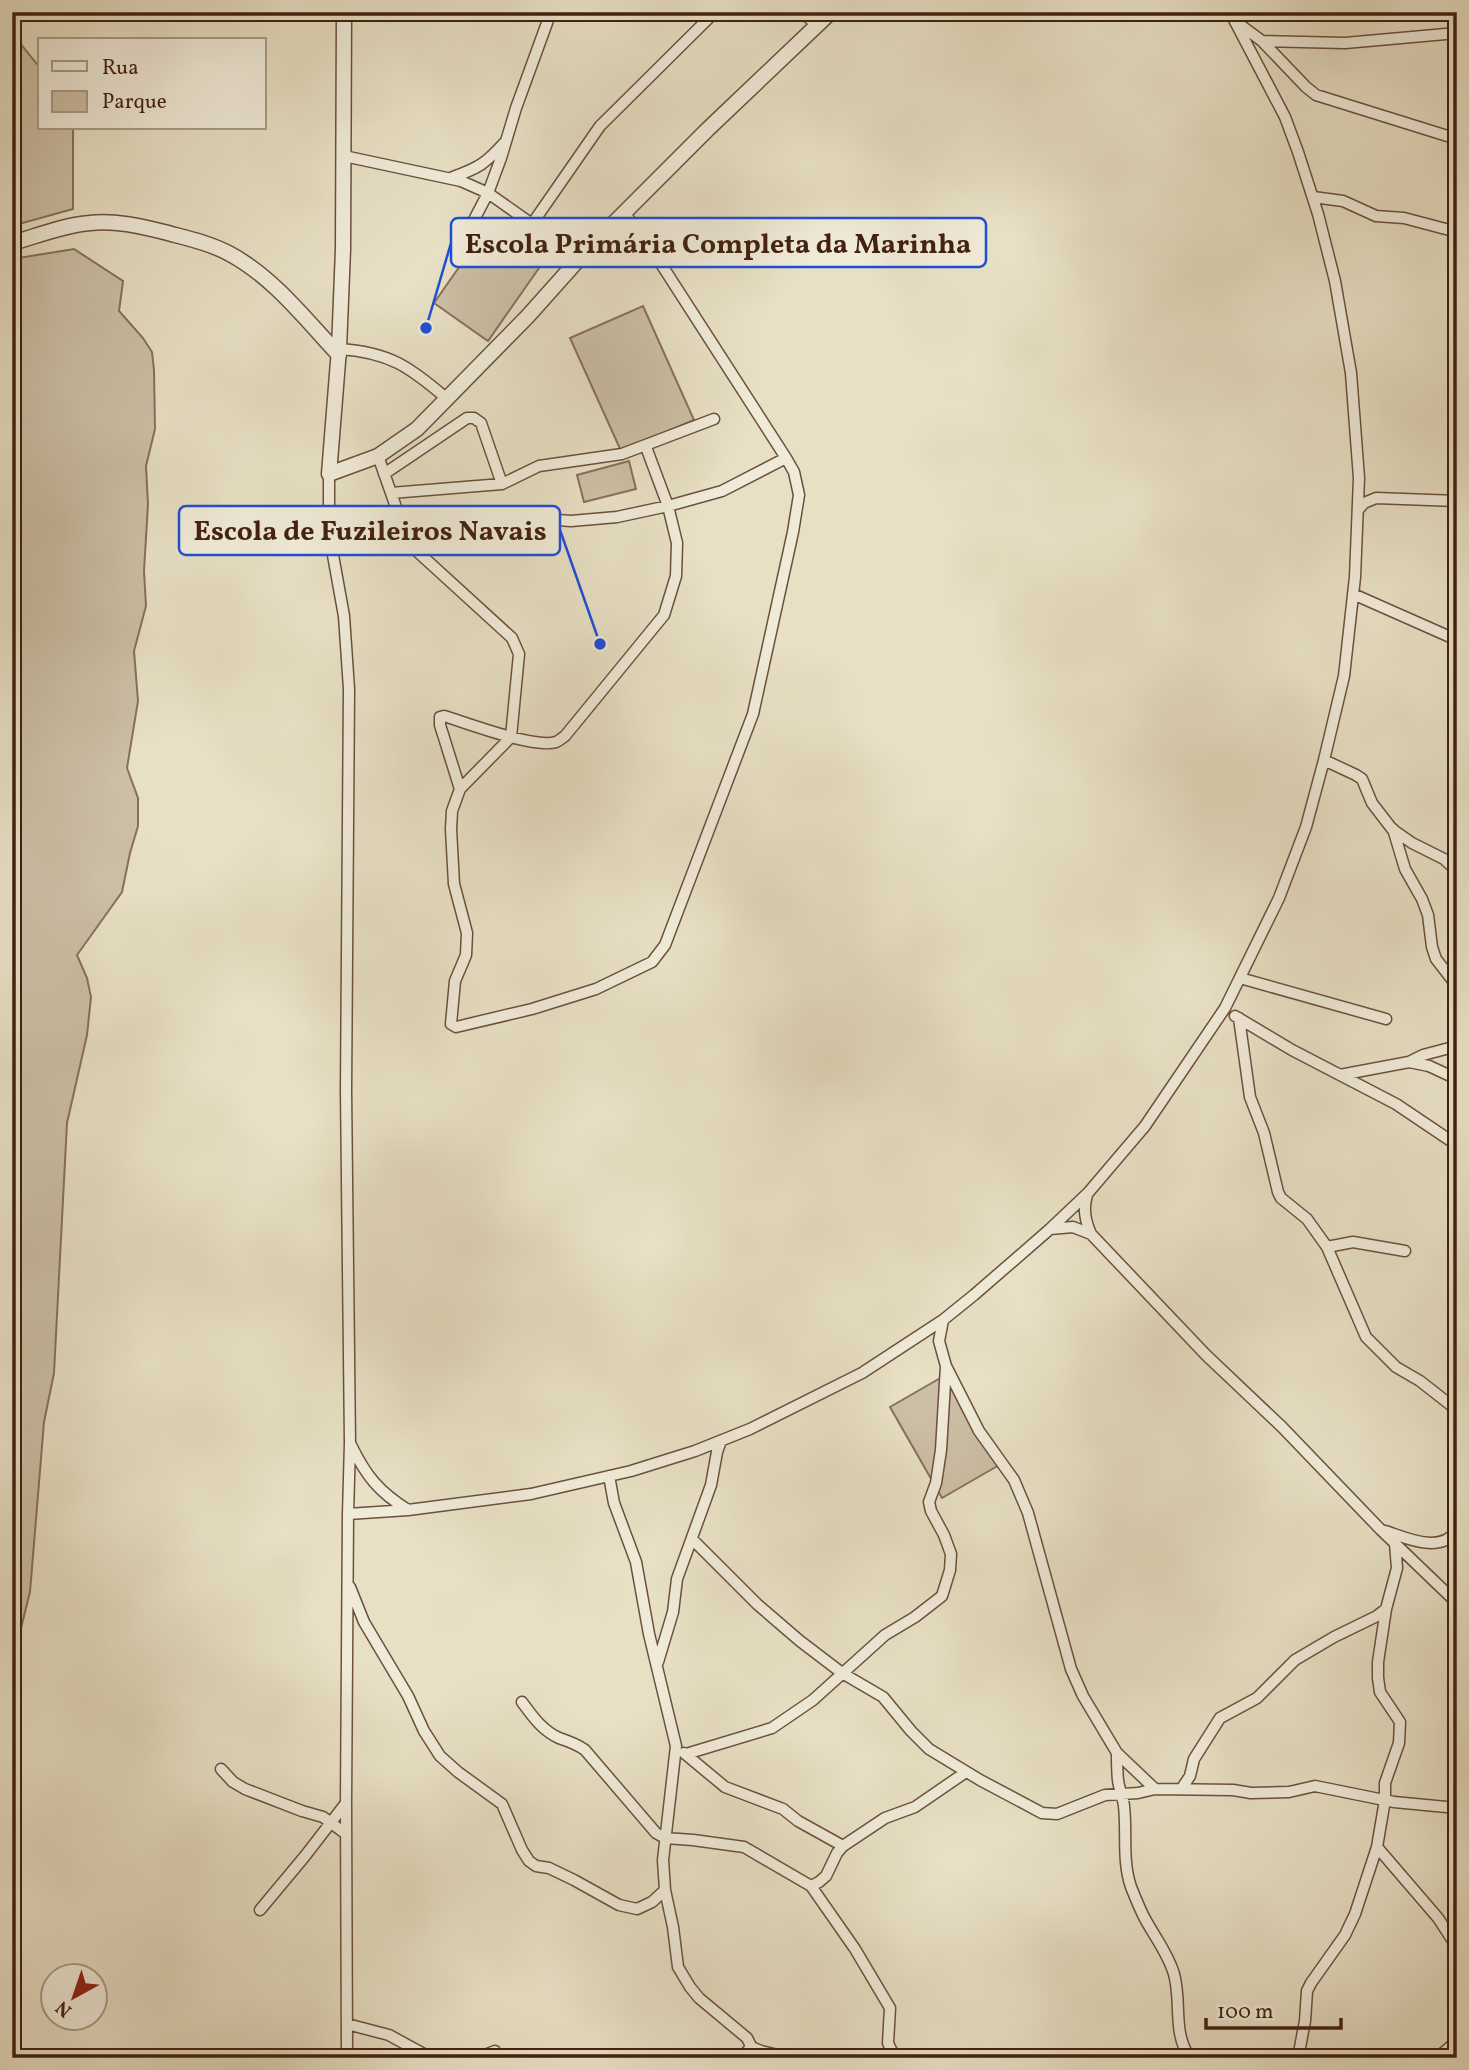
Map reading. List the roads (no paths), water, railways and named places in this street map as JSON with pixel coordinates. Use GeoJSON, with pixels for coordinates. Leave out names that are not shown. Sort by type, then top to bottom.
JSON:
{"type":"FeatureCollection","features":[{"type":"Feature","properties":{"kind":"street"},"geometry":{"type":"LineString","coordinates":[[344,12],[344,156],[339,352],[329,474],[329,533],[344,617],[349,689],[346,1091],[350,1443],[347,1581],[347,2058]]}},
{"type":"Feature","properties":{"kind":"street"},"geometry":{"type":"LineString","coordinates":[[464,239],[488,193],[551,12]]}},
{"type":"Feature","properties":{"kind":"street"},"geometry":{"type":"LineString","coordinates":[[532,224],[607,119],[715,12]]}},
{"type":"Feature","properties":{"kind":"street"},"geometry":{"type":"LineString","coordinates":[[803,12],[817,26]]}},
{"type":"Feature","properties":{"kind":"street"},"geometry":{"type":"LineString","coordinates":[[329,474],[378,456],[417,429],[528,316],[586,251],[708,128],[831,12]]}},
{"type":"Feature","properties":{"kind":"street"},"geometry":{"type":"LineString","coordinates":[[1233,17],[1262,41],[1306,88],[1317,95],[1455,138],[1457,163],[1454,198],[1457,216]]}},
{"type":"Feature","properties":{"kind":"street"},"geometry":{"type":"LineString","coordinates":[[348,1514],[408,1510],[531,1494],[609,1476],[721,1441],[862,1373],[943,1320],[1050,1229],[1087,1193],[1145,1126],[1224,1008],[1279,898],[1302,839],[1324,760],[1344,676],[1353,594],[1359,478],[1351,373],[1335,281],[1313,197],[1284,117],[1233,17]]}},
{"type":"Feature","properties":{"kind":"street"},"geometry":{"type":"LineString","coordinates":[[1262,41],[1345,43],[1457,33]]}},
{"type":"Feature","properties":{"kind":"street"},"geometry":{"type":"LineString","coordinates":[[450,178],[478,168],[507,140]]}},
{"type":"Feature","properties":{"kind":"street"},"geometry":{"type":"LineString","coordinates":[[344,156],[461,180],[488,193],[532,224],[586,251]]}},
{"type":"Feature","properties":{"kind":"street"},"geometry":{"type":"LineString","coordinates":[[1313,197],[1343,201],[1376,216],[1404,218],[1457,232]]}},
{"type":"Feature","properties":{"kind":"street"},"geometry":{"type":"LineString","coordinates":[[378,456],[409,544],[512,638],[516,645],[518,664],[511,737],[460,789],[452,811],[453,884],[467,933],[466,955],[455,981],[451,1024],[456,1027],[532,1009],[596,989],[652,962],[665,945],[753,714],[793,532],[799,495],[794,472],[645,239],[624,213]]}},
{"type":"Feature","properties":{"kind":"street"},"geometry":{"type":"LineString","coordinates":[[12,243],[78,225],[104,223],[150,228],[215,247],[229,253],[260,275],[339,352],[363,352],[400,363],[446,398]]}},
{"type":"Feature","properties":{"kind":"street"},"geometry":{"type":"LineString","coordinates":[[384,474],[467,418],[474,418],[481,423],[502,484]]}},
{"type":"Feature","properties":{"kind":"street"},"geometry":{"type":"LineString","coordinates":[[391,493],[502,484],[539,466],[622,454],[646,447],[689,427],[714,419]]}},
{"type":"Feature","properties":{"kind":"street"},"geometry":{"type":"LineString","coordinates":[[460,789],[440,725],[440,717],[511,737],[547,743],[557,741],[565,736],[664,615],[676,576],[677,543],[668,506],[646,447]]}},
{"type":"Feature","properties":{"kind":"street"},"geometry":{"type":"LineString","coordinates":[[400,517],[571,521],[617,517],[722,491],[786,458]]}},
{"type":"Feature","properties":{"kind":"street"},"geometry":{"type":"LineString","coordinates":[[1359,478],[1376,498]]}},
{"type":"Feature","properties":{"kind":"street"},"geometry":{"type":"LineString","coordinates":[[1358,510],[1364,503],[1376,498],[1457,501]]}},
{"type":"Feature","properties":{"kind":"street"},"geometry":{"type":"LineString","coordinates":[[1353,594],[1457,640]]}},
{"type":"Feature","properties":{"kind":"street"},"geometry":{"type":"LineString","coordinates":[[1324,760],[1362,779],[1372,803],[1392,829],[1412,844],[1444,859],[1457,871]]}},
{"type":"Feature","properties":{"kind":"street"},"geometry":{"type":"LineString","coordinates":[[1392,829],[1405,869],[1428,915],[1436,959],[1457,986]]}},
{"type":"Feature","properties":{"kind":"street"},"geometry":{"type":"LineString","coordinates":[[1240,978],[1385,1019]]}},
{"type":"Feature","properties":{"kind":"street"},"geometry":{"type":"LineString","coordinates":[[1224,1008],[1396,1104],[1457,1145]]}},
{"type":"Feature","properties":{"kind":"street"},"geometry":{"type":"LineString","coordinates":[[1238,1018],[1250,1097],[1264,1133],[1281,1198],[1307,1219],[1327,1247],[1366,1337],[1396,1367],[1420,1381],[1457,1410]]}},
{"type":"Feature","properties":{"kind":"street"},"geometry":{"type":"LineString","coordinates":[[1340,1075],[1409,1062],[1423,1055],[1457,1046]]}},
{"type":"Feature","properties":{"kind":"street"},"geometry":{"type":"LineString","coordinates":[[1409,1062],[1429,1066],[1457,1079]]}},
{"type":"Feature","properties":{"kind":"street"},"geometry":{"type":"LineString","coordinates":[[1087,1193],[1084,1206],[1086,1223],[1091,1234],[1206,1356],[1282,1427],[1381,1530],[1457,1603]]}},
{"type":"Feature","properties":{"kind":"street"},"geometry":{"type":"LineString","coordinates":[[1050,1229],[1073,1227],[1091,1234]]}},
{"type":"Feature","properties":{"kind":"street"},"geometry":{"type":"LineString","coordinates":[[1327,1247],[1353,1242],[1405,1251]]}},
{"type":"Feature","properties":{"kind":"street"},"geometry":{"type":"LineString","coordinates":[[943,1320],[939,1341],[946,1366],[979,1430],[1014,1480],[1028,1513],[1071,1669],[1098,1723],[1117,1752],[1154,1789]]}},
{"type":"Feature","properties":{"kind":"street"},"geometry":{"type":"LineString","coordinates":[[918,1337],[930,1339],[940,1348]]}},
{"type":"Feature","properties":{"kind":"street"},"geometry":{"type":"LineString","coordinates":[[686,1754],[772,1728],[813,1700],[885,1635],[942,1596],[950,1570],[951,1554],[930,1511],[929,1502],[936,1483],[941,1450],[946,1366]]}},
{"type":"Feature","properties":{"kind":"street"},"geometry":{"type":"LineString","coordinates":[[657,1665],[673,1612],[677,1579],[711,1485],[721,1441]]}},
{"type":"Feature","properties":{"kind":"street"},"geometry":{"type":"LineString","coordinates":[[350,1443],[373,1481],[386,1496],[408,1510]]}},
{"type":"Feature","properties":{"kind":"street"},"geometry":{"type":"LineString","coordinates":[[609,1476],[614,1503],[636,1562],[676,1746],[663,1860],[665,1890],[678,1967],[699,1998],[747,2038],[757,2058]]}},
{"type":"Feature","properties":{"kind":"street"},"geometry":{"type":"LineString","coordinates":[[1381,1530],[1419,1542],[1436,1543],[1447,1540],[1457,1531]]}},
{"type":"Feature","properties":{"kind":"street"},"geometry":{"type":"LineString","coordinates":[[692,1539],[757,1604],[842,1673],[883,1697],[929,1749],[1042,1813],[1057,1814],[1105,1795],[1154,1789],[1233,1790],[1251,1793],[1289,1792],[1315,1786],[1385,1800],[1457,1808]]}},
{"type":"Feature","properties":{"kind":"street"},"geometry":{"type":"LineString","coordinates":[[1290,2058],[1299,2053],[1307,1991],[1345,1935],[1355,1914],[1377,1847],[1385,1800],[1385,1783],[1399,1743],[1400,1722],[1380,1692],[1378,1678],[1386,1609],[1397,1568],[1395,1543]]}},
{"type":"Feature","properties":{"kind":"street"},"geometry":{"type":"LineString","coordinates":[[347,1581],[364,1622],[440,1756],[457,1772],[502,1804],[529,1861],[574,1880],[619,1905],[636,1909],[652,1902],[665,1890]]}},
{"type":"Feature","properties":{"kind":"street"},"geometry":{"type":"LineString","coordinates":[[1182,1788],[1190,1776],[1194,1759],[1220,1718],[1257,1698],[1295,1660],[1386,1609]]}},
{"type":"Feature","properties":{"kind":"street"},"geometry":{"type":"LineString","coordinates":[[522,1702],[536,1722],[549,1733],[580,1745],[628,1798],[646,1823],[665,1838],[744,1847],[811,1886],[855,1949],[890,2008],[888,2043],[895,2058]]}},
{"type":"Feature","properties":{"kind":"street"},"geometry":{"type":"LineString","coordinates":[[676,1746],[725,1787],[783,1809],[798,1821],[843,1846]]}},
{"type":"Feature","properties":{"kind":"street"},"geometry":{"type":"LineString","coordinates":[[1117,1752],[1130,1883],[1142,1915],[1174,1974],[1178,1992],[1180,2038],[1190,2058]]}},
{"type":"Feature","properties":{"kind":"street"},"geometry":{"type":"LineString","coordinates":[[221,1769],[233,1782],[245,1789],[302,1811],[323,1816],[346,1834]]}},
{"type":"Feature","properties":{"kind":"street"},"geometry":{"type":"LineString","coordinates":[[811,1886],[826,1876],[843,1846],[885,1818],[915,1807],[966,1772]]}},
{"type":"Feature","properties":{"kind":"street"},"geometry":{"type":"LineString","coordinates":[[260,1910],[346,1803]]}},
{"type":"Feature","properties":{"kind":"street"},"geometry":{"type":"LineString","coordinates":[[1377,1847],[1438,1918],[1457,1947]]}},
{"type":"Feature","properties":{"kind":"street"},"geometry":{"type":"LineString","coordinates":[[347,2024],[389,2035],[431,2058]]}},
{"type":"Feature","properties":{"kind":"street"},"geometry":{"type":"LineString","coordinates":[[1437,2058],[1457,2041]]}},
{"type":"Feature","properties":{"kind":"street"},"geometry":{"type":"LineString","coordinates":[[741,2058],[751,2047]]}},
{"type":"Feature","properties":{"kind":"street"},"geometry":{"type":"LineString","coordinates":[[751,2047],[761,2052],[791,2058]]}},
{"type":"Feature","properties":{"kind":"street"},"geometry":{"type":"LineString","coordinates":[[477,2058],[495,2051]]}},
{"type":"Feature","properties":{"kind":"place","name":"Escola Primária Completa da Marinha"},"geometry":{"type":"Point","coordinates":[426,328]}},
{"type":"Feature","properties":{"kind":"place","name":"Escola de Fuzileiros Navais"},"geometry":{"type":"Point","coordinates":[600,644]}}]}
